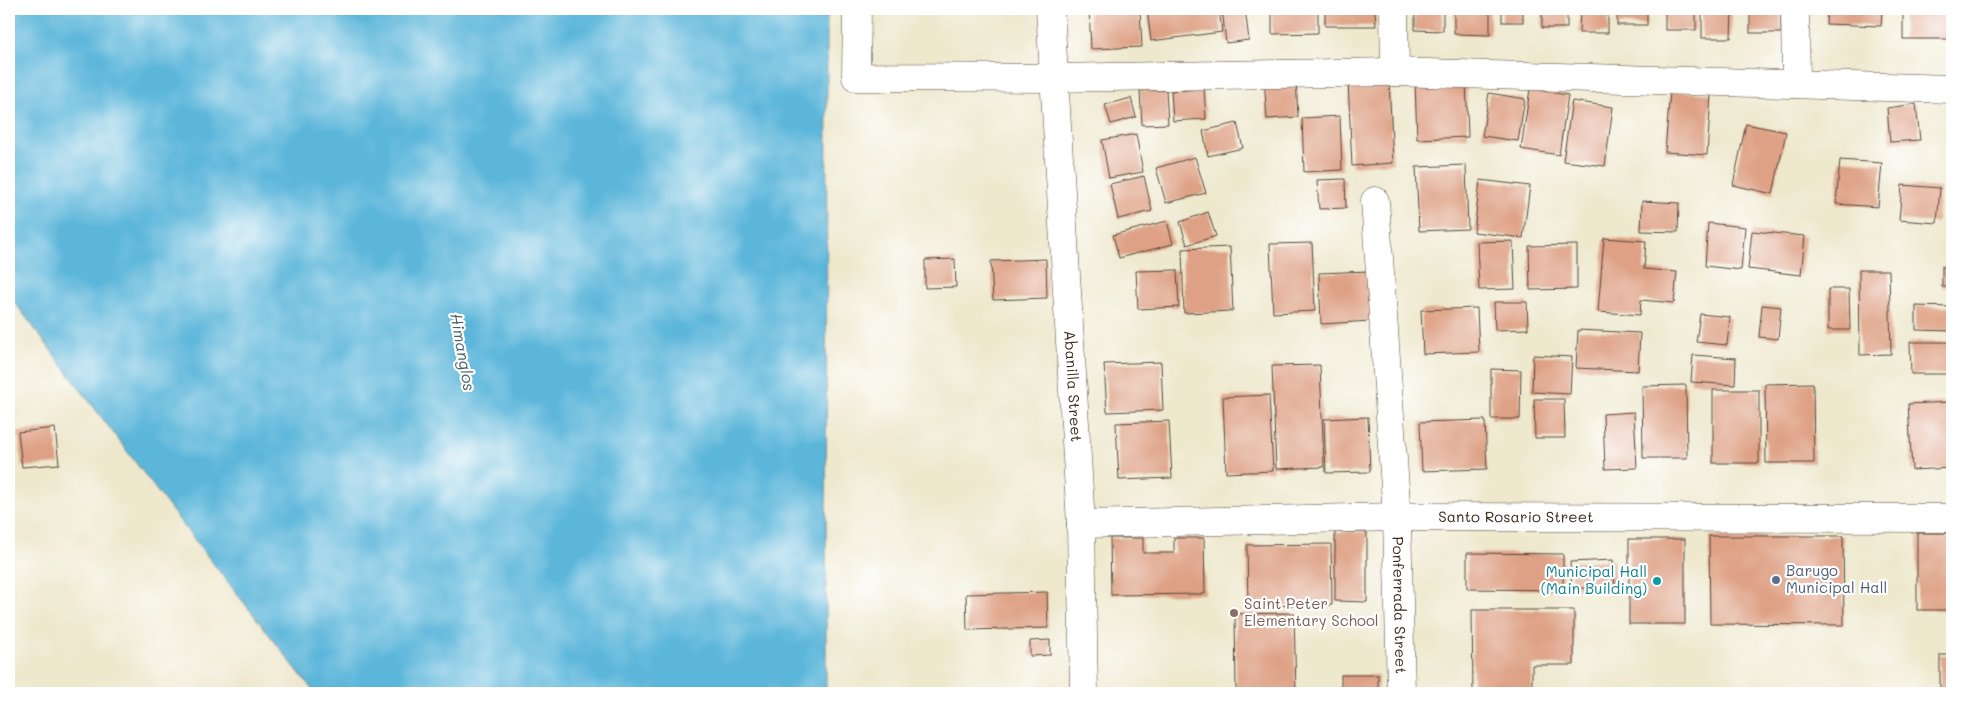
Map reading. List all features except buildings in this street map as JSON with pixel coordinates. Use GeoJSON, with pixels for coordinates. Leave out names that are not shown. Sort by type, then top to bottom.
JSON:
{"type":"FeatureCollection","features":[{"type":"Feature","properties":{"kind":"street"},"geometry":{"type":"LineString","coordinates":[[857,9],[856,77],[1053,78],[1395,72],[1952,89]]}},
{"type":"Feature","properties":{"kind":"street","name":"Abanilla Street"},"geometry":{"type":"LineString","coordinates":[[1050,9],[1080,524],[1084,693]]}},
{"type":"Feature","properties":{"kind":"street"},"geometry":{"type":"LineString","coordinates":[[1394,9],[1395,72]]}},
{"type":"Feature","properties":{"kind":"street"},"geometry":{"type":"LineString","coordinates":[[1795,9],[1796,84]]}},
{"type":"Feature","properties":{"kind":"street","name":"Ponferrada Street"},"geometry":{"type":"LineString","coordinates":[[1375,201],[1397,517],[1401,693]]}},
{"type":"Feature","properties":{"kind":"street","name":"Santo Rosario Street"},"geometry":{"type":"LineString","coordinates":[[1080,524],[1397,517],[1952,518]]}},
{"type":"Feature","properties":{"kind":"water","name":"Himanglos"},"geometry":{"type":"Polygon","coordinates":[[[9,9],[827,9],[826,693],[315,693],[176,516],[13,300],[9,286],[9,9]]]}},
{"type":"Feature","properties":{"kind":"place","name":"Barugo Municipal Hall"},"geometry":{"type":"Point","coordinates":[1776,580]}},
{"type":"Feature","properties":{"kind":"place","name":"Municipal Hall (Main Building)"},"geometry":{"type":"Point","coordinates":[1657,581]}},
{"type":"Feature","properties":{"kind":"place","name":"Saint Peter Elementary School"},"geometry":{"type":"Point","coordinates":[1234,613]}}]}
